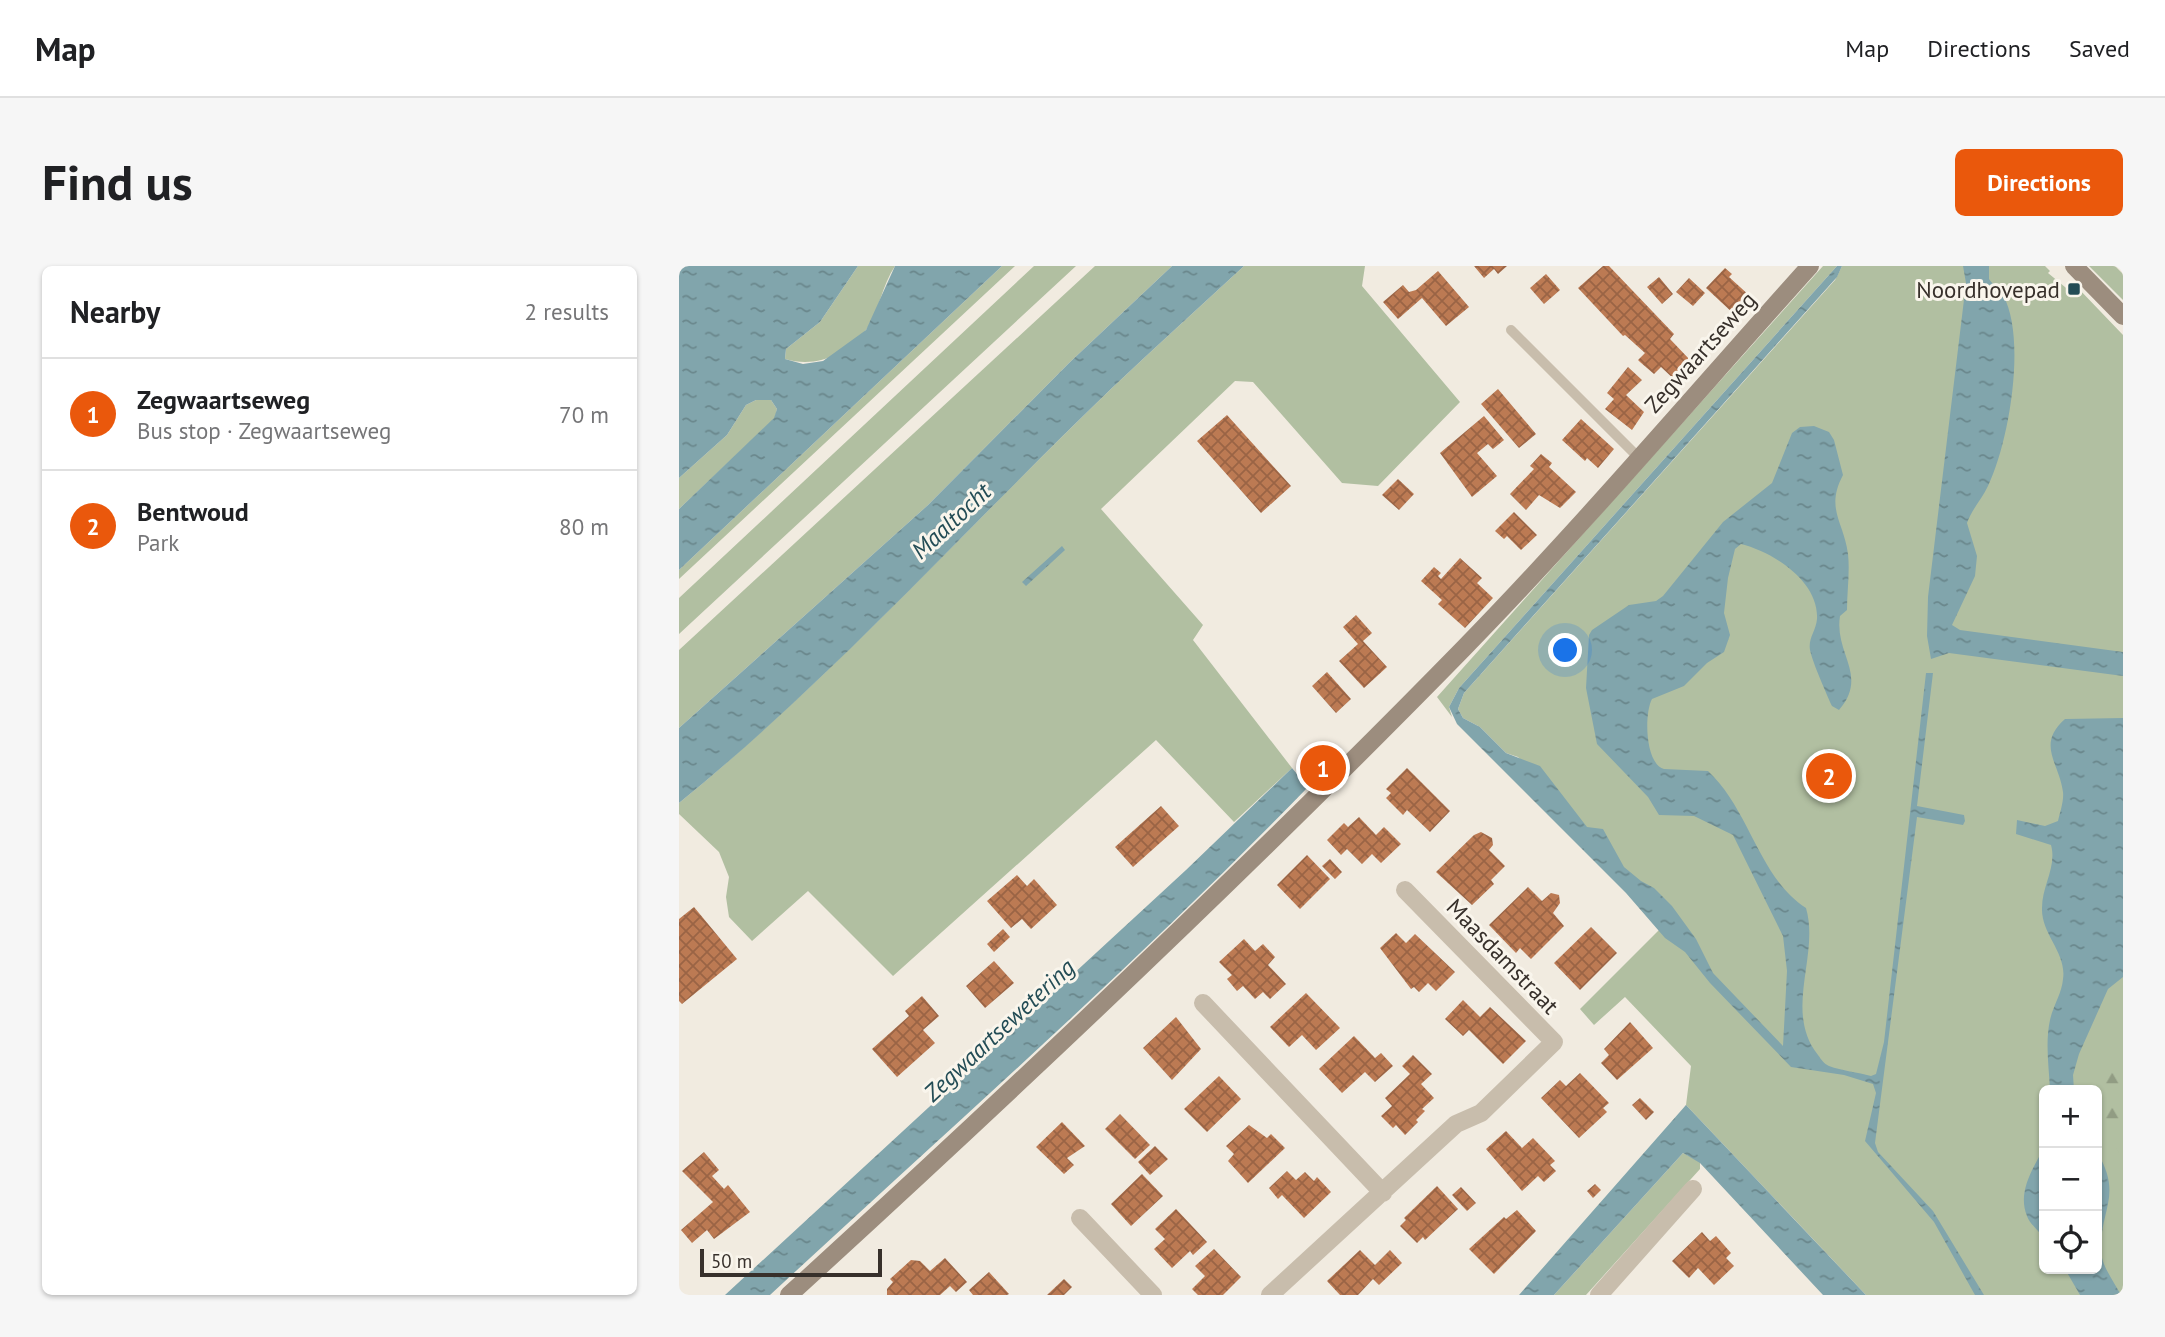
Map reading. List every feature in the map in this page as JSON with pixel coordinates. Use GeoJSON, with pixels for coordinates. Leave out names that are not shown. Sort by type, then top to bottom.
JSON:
{"type":"FeatureCollection","features":[{"type":"Feature","properties":{"kind":"main road","name":"Zegwaartseweg"},"geometry":{"type":"LineString","coordinates":[[789,1295],[968,1133],[1198,913],[1464,648],[1810,266]]}},
{"type":"Feature","properties":{"kind":"main road"},"geometry":{"type":"LineString","coordinates":[[2074,266],[2123,316]]}},
{"type":"Feature","properties":{"kind":"street","name":"Maasdamstraat"},"geometry":{"type":"LineString","coordinates":[[1270,1295],[1291,1288],[1383,1193],[1456,1124],[1481,1113],[1554,1042],[1405,890]]}},
{"type":"Feature","properties":{"kind":"street"},"geometry":{"type":"LineString","coordinates":[[1203,1003],[1383,1193]]}},
{"type":"Feature","properties":{"kind":"street"},"geometry":{"type":"LineString","coordinates":[[1599,1295],[1693,1189]]}},
{"type":"Feature","properties":{"kind":"street"},"geometry":{"type":"LineString","coordinates":[[1080,1218],[1153,1295]]}},
{"type":"Feature","properties":{"kind":"lane"},"geometry":{"type":"LineString","coordinates":[[1511,330],[1638,457]]}},
{"type":"Feature","properties":{"kind":"green space"},"geometry":{"type":"Polygon","coordinates":[[[858,266],[895,266],[866,330],[849,347],[829,358],[807,362],[785,359],[786,349],[820,322],[858,266]]]}},
{"type":"Feature","properties":{"kind":"green space"},"geometry":{"type":"Polygon","coordinates":[[[1002,266],[1015,266],[679,579],[679,570],[1002,266]]]}},
{"type":"Feature","properties":{"kind":"green space"},"geometry":{"type":"Polygon","coordinates":[[[1034,266],[1076,266],[679,634],[679,598],[1034,266]]]}},
{"type":"Feature","properties":{"kind":"green space"},"geometry":{"type":"Polygon","coordinates":[[[1095,266],[1172,266],[1069,363],[928,505],[679,728],[679,650],[1095,266]]]}},
{"type":"Feature","properties":{"kind":"green space"},"geometry":{"type":"Polygon","coordinates":[[[1244,266],[1365,266],[1362,286],[1460,402],[1378,486],[1342,483],[1253,382],[1235,381],[1101,509],[1203,625],[1193,640],[1292,768],[1234,822],[1156,740],[893,976],[808,891],[752,941],[729,917],[726,897],[729,877],[719,852],[679,814],[679,803],[846,653],[1112,388],[1244,266]]]}},
{"type":"Feature","properties":{"kind":"green space"},"geometry":{"type":"Polygon","coordinates":[[[1823,266],[1837,266],[1459,688],[1449,707],[1452,717],[1437,697],[1823,266]]]}},
{"type":"Feature","properties":{"kind":"green space"},"geometry":{"type":"Polygon","coordinates":[[[1842,266],[2045,266],[2050,271],[2048,273],[2071,292],[2077,287],[2123,335],[2123,1295],[1866,1295],[1686,1105],[1691,1066],[1625,997],[1594,1025],[1580,1009],[1660,929],[1663,935],[1676,924],[1518,757],[1506,753],[1480,727],[1463,718],[1458,709],[1464,693],[1835,280],[1842,266]]]}},
{"type":"Feature","properties":{"kind":"green space"},"geometry":{"type":"Polygon","coordinates":[[[2089,266],[2115,266],[2123,274],[2123,300],[2089,266]]]}},
{"type":"Feature","properties":{"kind":"green space"},"geometry":{"type":"Polygon","coordinates":[[[756,400],[771,400],[777,409],[775,418],[679,509],[679,478],[727,435],[746,405],[756,400]]]}},
{"type":"Feature","properties":{"kind":"green space"},"geometry":{"type":"Polygon","coordinates":[[[2107,1063],[2123,1063],[2123,1160],[2102,1121],[2102,1085],[2090,1085],[2089,1081],[2107,1063]]]}},
{"type":"Feature","properties":{"kind":"green space"},"geometry":{"type":"Polygon","coordinates":[[[1683,1153],[1700,1162],[1700,1169],[1586,1295],[1554,1295],[1683,1153]]]}},
{"type":"Feature","properties":{"kind":"water"},"geometry":{"type":"Polygon","coordinates":[[[679,266],[858,266],[820,322],[786,349],[785,359],[803,364],[823,361],[866,330],[895,266],[1002,266],[679,570],[679,509],[774,418],[777,409],[771,400],[756,400],[746,405],[727,435],[679,478],[679,266]]]}},
{"type":"Feature","properties":{"kind":"water","name":"Maaltocht"},"geometry":{"type":"Polygon","coordinates":[[[1172,266],[1244,266],[1112,388],[792,705],[679,803],[679,728],[928,505],[1069,363],[1172,266]]]}},
{"type":"Feature","properties":{"kind":"water"},"geometry":{"type":"Polygon","coordinates":[[[1837,266],[1842,266],[1837,277],[1464,693],[1458,709],[1463,718],[1480,727],[1506,753],[1540,766],[1587,827],[1603,829],[1624,867],[1654,888],[1672,906],[1696,939],[1713,973],[1783,1046],[1787,971],[1783,936],[1733,835],[1694,816],[1659,815],[1648,797],[1597,744],[1586,688],[1589,635],[1592,630],[1629,605],[1656,601],[1663,596],[1723,522],[1772,483],[1792,433],[1800,427],[1814,426],[1829,432],[1834,440],[1843,475],[1838,487],[1836,506],[1849,561],[1847,610],[1840,616],[1839,630],[1851,675],[1847,697],[1839,710],[1832,706],[1814,662],[1810,646],[1817,619],[1816,605],[1810,592],[1792,570],[1780,561],[1741,544],[1735,549],[1728,578],[1724,613],[1730,635],[1724,652],[1707,663],[1684,686],[1652,699],[1649,706],[1648,738],[1653,758],[1664,769],[1708,771],[1734,805],[1777,879],[1790,895],[1806,908],[1809,945],[1803,1020],[1808,1038],[1827,1065],[1871,1076],[1876,1074],[1884,1042],[1926,673],[1933,673],[1917,806],[1964,815],[1965,821],[1963,825],[1917,817],[1875,1143],[1878,1152],[1933,1211],[1984,1295],[1975,1295],[1934,1222],[1865,1141],[1876,1093],[1873,1084],[1844,1075],[1791,1067],[1710,983],[1685,952],[1665,938],[1626,893],[1457,724],[1449,707],[1459,688],[1837,266]]]}},
{"type":"Feature","properties":{"kind":"water"},"geometry":{"type":"Polygon","coordinates":[[[1963,266],[1989,266],[1989,279],[2002,293],[2010,314],[2014,337],[2014,363],[2003,444],[1988,486],[1967,523],[1977,556],[1975,576],[1952,625],[1960,630],[2123,652],[2123,676],[1949,653],[1931,659],[1927,636],[1928,597],[1966,283],[1963,266]]]}},
{"type":"Feature","properties":{"kind":"water"},"geometry":{"type":"Polygon","coordinates":[[[1062,546],[1065,550],[1026,586],[1022,582],[1062,546]]]}},
{"type":"Feature","properties":{"kind":"water"},"geometry":{"type":"Polygon","coordinates":[[[2123,718],[2123,977],[2108,989],[2079,1054],[2073,1075],[2074,1085],[2050,1085],[2049,1029],[2062,984],[2063,970],[2058,952],[2045,926],[2042,908],[2051,869],[2051,845],[2016,834],[2017,820],[2045,826],[2058,821],[2063,792],[2051,746],[2056,728],[2065,719],[2123,718]]]}},
{"type":"Feature","properties":{"kind":"water"},"geometry":{"type":"Polygon","coordinates":[[[1292,768],[1308,787],[1177,918],[1042,1045],[770,1295],[725,1295],[1186,870],[1292,768]]]}},
{"type":"Feature","properties":{"kind":"water"},"geometry":{"type":"Polygon","coordinates":[[[1686,1105],[1866,1295],[1823,1295],[1700,1163],[1683,1153],[1554,1295],[1519,1295],[1686,1105]]]}},
{"type":"Feature","properties":{"kind":"water"},"geometry":{"type":"Polygon","coordinates":[[[2039,1157],[2039,1232],[2028,1219],[2024,1207],[2025,1189],[2039,1157]]]}},
{"type":"Feature","properties":{"kind":"water"},"geometry":{"type":"Polygon","coordinates":[[[2102,1161],[2108,1180],[2108,1202],[2102,1236],[2102,1161]]]}},
{"type":"Feature","properties":{"kind":"water"},"geometry":{"type":"Polygon","coordinates":[[[2102,1256],[2105,1267],[2121,1295],[2080,1295],[2068,1274],[2102,1274],[2102,1256]]]}},
{"type":"Feature","properties":{"kind":"building"},"geometry":{"type":"Polygon","coordinates":[[[1474,266],[1507,266],[1498,274],[1494,269],[1484,278],[1474,266]]]}},
{"type":"Feature","properties":{"kind":"building"},"geometry":{"type":"Polygon","coordinates":[[[1603,266],[1609,266],[1674,334],[1670,339],[1690,360],[1676,381],[1661,367],[1654,374],[1640,362],[1638,360],[1645,353],[1623,336],[1578,288],[1603,266]]]}},
{"type":"Feature","properties":{"kind":"building"},"geometry":{"type":"Polygon","coordinates":[[[1725,268],[1732,274],[1729,277],[1751,297],[1735,315],[1706,288],[1725,268]]]}},
{"type":"Feature","properties":{"kind":"building"},"geometry":{"type":"Polygon","coordinates":[[[1438,271],[1469,307],[1446,326],[1422,298],[1398,319],[1383,302],[1403,285],[1409,292],[1416,290],[1438,271]]]}},
{"type":"Feature","properties":{"kind":"building"},"geometry":{"type":"Polygon","coordinates":[[[1546,274],[1560,290],[1544,304],[1530,288],[1546,274]]]}},
{"type":"Feature","properties":{"kind":"building"},"geometry":{"type":"Polygon","coordinates":[[[1659,277],[1673,294],[1662,304],[1647,287],[1659,277]]]}},
{"type":"Feature","properties":{"kind":"building"},"geometry":{"type":"Polygon","coordinates":[[[1689,278],[1705,293],[1693,306],[1676,292],[1689,278]]]}},
{"type":"Feature","properties":{"kind":"building"},"geometry":{"type":"Polygon","coordinates":[[[1628,367],[1642,380],[1626,395],[1644,412],[1632,430],[1605,409],[1614,399],[1607,393],[1628,367]]]}},
{"type":"Feature","properties":{"kind":"building"},"geometry":{"type":"Polygon","coordinates":[[[1498,389],[1536,434],[1519,448],[1481,404],[1498,389]]]}},
{"type":"Feature","properties":{"kind":"building"},"geometry":{"type":"Polygon","coordinates":[[[1227,415],[1291,486],[1261,513],[1197,441],[1227,415]]]}},
{"type":"Feature","properties":{"kind":"building"},"geometry":{"type":"Polygon","coordinates":[[[1484,416],[1504,440],[1493,449],[1488,444],[1477,453],[1497,476],[1472,497],[1440,453],[1484,416]]]}},
{"type":"Feature","properties":{"kind":"building"},"geometry":{"type":"Polygon","coordinates":[[[1581,419],[1614,449],[1598,468],[1587,458],[1585,461],[1562,440],[1581,419]]]}},
{"type":"Feature","properties":{"kind":"building"},"geometry":{"type":"Polygon","coordinates":[[[1541,454],[1552,463],[1549,467],[1576,492],[1560,508],[1539,495],[1526,510],[1510,494],[1534,469],[1530,466],[1541,454]]]}},
{"type":"Feature","properties":{"kind":"building"},"geometry":{"type":"Polygon","coordinates":[[[1398,479],[1414,494],[1399,510],[1382,495],[1398,479]]]}},
{"type":"Feature","properties":{"kind":"building"},"geometry":{"type":"Polygon","coordinates":[[[1514,512],[1537,535],[1521,550],[1507,536],[1504,539],[1495,531],[1514,512]]]}},
{"type":"Feature","properties":{"kind":"building"},"geometry":{"type":"Polygon","coordinates":[[[1460,558],[1482,578],[1477,583],[1493,598],[1465,628],[1438,604],[1442,600],[1421,581],[1434,567],[1441,573],[1438,576],[1441,579],[1460,558]]]}},
{"type":"Feature","properties":{"kind":"building"},"geometry":{"type":"Polygon","coordinates":[[[1356,615],[1372,633],[1363,641],[1387,667],[1364,688],[1339,661],[1358,644],[1343,627],[1356,615]]]}},
{"type":"Feature","properties":{"kind":"building"},"geometry":{"type":"Polygon","coordinates":[[[1327,672],[1351,699],[1336,713],[1312,686],[1327,672]]]}},
{"type":"Feature","properties":{"kind":"building"},"geometry":{"type":"Polygon","coordinates":[[[1407,768],[1450,811],[1430,832],[1407,810],[1403,815],[1386,798],[1391,793],[1386,789],[1407,768]]]}},
{"type":"Feature","properties":{"kind":"building"},"geometry":{"type":"Polygon","coordinates":[[[1161,806],[1179,826],[1133,867],[1115,847],[1161,806]]]}},
{"type":"Feature","properties":{"kind":"building"},"geometry":{"type":"Polygon","coordinates":[[[1359,817],[1376,835],[1384,827],[1401,844],[1381,863],[1372,854],[1362,864],[1347,849],[1341,855],[1327,840],[1344,823],[1348,827],[1359,817]]]}},
{"type":"Feature","properties":{"kind":"building"},"geometry":{"type":"Polygon","coordinates":[[[1481,832],[1492,838],[1493,845],[1489,850],[1505,866],[1491,880],[1494,884],[1472,905],[1436,872],[1474,835],[1481,832]]]}},
{"type":"Feature","properties":{"kind":"building"},"geometry":{"type":"Polygon","coordinates":[[[1307,855],[1330,879],[1300,909],[1277,885],[1307,855]]]}},
{"type":"Feature","properties":{"kind":"building"},"geometry":{"type":"Polygon","coordinates":[[[1330,859],[1342,872],[1335,879],[1322,866],[1330,859]]]}},
{"type":"Feature","properties":{"kind":"building"},"geometry":{"type":"Polygon","coordinates":[[[1017,875],[1027,886],[1034,879],[1057,905],[1031,929],[1022,919],[1011,928],[987,901],[1017,875]]]}},
{"type":"Feature","properties":{"kind":"building"},"geometry":{"type":"Polygon","coordinates":[[[1528,887],[1542,901],[1551,893],[1559,895],[1560,903],[1553,913],[1564,926],[1531,959],[1520,948],[1516,953],[1489,925],[1528,887]]]}},
{"type":"Feature","properties":{"kind":"building"},"geometry":{"type":"Polygon","coordinates":[[[694,907],[737,959],[682,1004],[679,1001],[679,919],[694,907]]]}},
{"type":"Feature","properties":{"kind":"building"},"geometry":{"type":"Polygon","coordinates":[[[1591,927],[1617,953],[1580,990],[1554,963],[1591,927]]]}},
{"type":"Feature","properties":{"kind":"building"},"geometry":{"type":"Polygon","coordinates":[[[1003,929],[1010,937],[994,952],[987,944],[1003,929]]]}},
{"type":"Feature","properties":{"kind":"building"},"geometry":{"type":"Polygon","coordinates":[[[1396,933],[1406,943],[1415,934],[1455,972],[1436,991],[1428,983],[1419,992],[1414,987],[1411,989],[1380,948],[1396,933]]]}},
{"type":"Feature","properties":{"kind":"building"},"geometry":{"type":"Polygon","coordinates":[[[1244,939],[1255,951],[1263,944],[1275,957],[1268,965],[1286,984],[1270,999],[1263,992],[1255,999],[1243,986],[1237,991],[1227,979],[1232,975],[1219,962],[1244,939]]]}},
{"type":"Feature","properties":{"kind":"building"},"geometry":{"type":"Polygon","coordinates":[[[994,961],[1014,983],[985,1008],[966,986],[994,961]]]}},
{"type":"Feature","properties":{"kind":"building"},"geometry":{"type":"Polygon","coordinates":[[[1306,993],[1340,1028],[1316,1050],[1302,1035],[1289,1047],[1270,1027],[1306,993]]]}},
{"type":"Feature","properties":{"kind":"building"},"geometry":{"type":"Polygon","coordinates":[[[922,996],[939,1016],[923,1030],[935,1043],[897,1077],[872,1049],[909,1016],[905,1011],[922,996]]]}},
{"type":"Feature","properties":{"kind":"building"},"geometry":{"type":"Polygon","coordinates":[[[1463,1000],[1480,1017],[1490,1007],[1526,1041],[1503,1064],[1469,1030],[1463,1036],[1445,1019],[1463,1000]]]}},
{"type":"Feature","properties":{"kind":"building"},"geometry":{"type":"Polygon","coordinates":[[[1176,1017],[1201,1049],[1172,1080],[1143,1048],[1176,1017]]]}},
{"type":"Feature","properties":{"kind":"building"},"geometry":{"type":"Polygon","coordinates":[[[1630,1022],[1653,1048],[1617,1080],[1601,1063],[1609,1055],[1604,1049],[1630,1022]]]}},
{"type":"Feature","properties":{"kind":"building"},"geometry":{"type":"Polygon","coordinates":[[[1354,1036],[1375,1058],[1381,1053],[1393,1066],[1375,1082],[1365,1072],[1342,1093],[1319,1069],[1354,1036]]]}},
{"type":"Feature","properties":{"kind":"building"},"geometry":{"type":"Polygon","coordinates":[[[1413,1055],[1432,1074],[1421,1084],[1434,1098],[1422,1109],[1425,1111],[1416,1120],[1418,1122],[1405,1135],[1396,1125],[1393,1128],[1381,1116],[1392,1106],[1385,1098],[1410,1074],[1402,1066],[1413,1055]]]}},
{"type":"Feature","properties":{"kind":"building"},"geometry":{"type":"Polygon","coordinates":[[[1580,1073],[1609,1103],[1603,1108],[1607,1112],[1579,1138],[1541,1098],[1560,1080],[1566,1086],[1580,1073]]]}},
{"type":"Feature","properties":{"kind":"building"},"geometry":{"type":"Polygon","coordinates":[[[1219,1076],[1241,1099],[1207,1132],[1184,1109],[1219,1076]]]}},
{"type":"Feature","properties":{"kind":"building"},"geometry":{"type":"Polygon","coordinates":[[[1640,1098],[1654,1112],[1646,1120],[1632,1105],[1640,1098]]]}},
{"type":"Feature","properties":{"kind":"building"},"geometry":{"type":"Polygon","coordinates":[[[1120,1114],[1150,1145],[1135,1159],[1105,1129],[1120,1114]]]}},
{"type":"Feature","properties":{"kind":"building"},"geometry":{"type":"Polygon","coordinates":[[[1062,1122],[1085,1146],[1067,1158],[1074,1165],[1064,1174],[1036,1147],[1062,1122]]]}},
{"type":"Feature","properties":{"kind":"building"},"geometry":{"type":"Polygon","coordinates":[[[1249,1125],[1267,1138],[1271,1134],[1285,1148],[1248,1183],[1228,1161],[1234,1154],[1226,1146],[1249,1125]]]}},
{"type":"Feature","properties":{"kind":"building"},"geometry":{"type":"Polygon","coordinates":[[[1506,1131],[1522,1148],[1533,1138],[1555,1161],[1550,1165],[1556,1171],[1544,1182],[1538,1176],[1522,1191],[1486,1149],[1506,1131]]]}},
{"type":"Feature","properties":{"kind":"building"},"geometry":{"type":"Polygon","coordinates":[[[1155,1146],[1168,1159],[1150,1175],[1138,1162],[1155,1146]]]}},
{"type":"Feature","properties":{"kind":"building"},"geometry":{"type":"Polygon","coordinates":[[[704,1152],[719,1170],[712,1176],[724,1189],[728,1185],[750,1212],[714,1239],[707,1230],[692,1243],[681,1230],[713,1202],[682,1171],[704,1152]]]}},
{"type":"Feature","properties":{"kind":"building"},"geometry":{"type":"Polygon","coordinates":[[[1287,1171],[1296,1180],[1305,1172],[1314,1181],[1317,1177],[1331,1192],[1304,1218],[1282,1195],[1278,1199],[1269,1188],[1287,1171]]]}},
{"type":"Feature","properties":{"kind":"building"},"geometry":{"type":"Polygon","coordinates":[[[1142,1174],[1163,1196],[1131,1226],[1111,1204],[1142,1174]]]}},
{"type":"Feature","properties":{"kind":"building"},"geometry":{"type":"Polygon","coordinates":[[[1595,1184],[1601,1190],[1593,1198],[1587,1191],[1595,1184]]]}},
{"type":"Feature","properties":{"kind":"building"},"geometry":{"type":"Polygon","coordinates":[[[1437,1186],[1458,1209],[1425,1240],[1423,1237],[1417,1243],[1400,1226],[1406,1220],[1404,1218],[1437,1186]]]}},
{"type":"Feature","properties":{"kind":"building"},"geometry":{"type":"Polygon","coordinates":[[[1461,1187],[1476,1203],[1467,1211],[1452,1195],[1461,1187]]]}},
{"type":"Feature","properties":{"kind":"building"},"geometry":{"type":"Polygon","coordinates":[[[1176,1209],[1207,1242],[1193,1255],[1190,1251],[1172,1268],[1154,1249],[1165,1239],[1155,1229],[1176,1209]]]}},
{"type":"Feature","properties":{"kind":"building"},"geometry":{"type":"Polygon","coordinates":[[[1517,1210],[1536,1231],[1494,1274],[1469,1249],[1504,1217],[1506,1219],[1517,1210]]]}},
{"type":"Feature","properties":{"kind":"building"},"geometry":{"type":"Polygon","coordinates":[[[1702,1232],[1710,1241],[1716,1236],[1731,1253],[1726,1258],[1734,1266],[1714,1285],[1698,1268],[1689,1278],[1672,1261],[1702,1232]]]}},
{"type":"Feature","properties":{"kind":"building"},"geometry":{"type":"Polygon","coordinates":[[[1214,1249],[1241,1277],[1223,1295],[1198,1295],[1192,1289],[1205,1276],[1195,1266],[1214,1249]]]}},
{"type":"Feature","properties":{"kind":"building"},"geometry":{"type":"Polygon","coordinates":[[[1360,1250],[1375,1265],[1390,1250],[1402,1263],[1379,1285],[1373,1279],[1358,1295],[1340,1295],[1327,1281],[1360,1250]]]}},
{"type":"Feature","properties":{"kind":"building"},"geometry":{"type":"Polygon","coordinates":[[[945,1258],[967,1282],[956,1292],[950,1286],[940,1295],[887,1295],[887,1289],[893,1282],[890,1279],[911,1260],[920,1261],[930,1271],[945,1258]]]}},
{"type":"Feature","properties":{"kind":"building"},"geometry":{"type":"Polygon","coordinates":[[[989,1272],[1009,1294],[973,1295],[969,1290],[989,1272]]]}},
{"type":"Feature","properties":{"kind":"building"},"geometry":{"type":"Polygon","coordinates":[[[1064,1279],[1072,1287],[1064,1295],[1047,1295],[1064,1279]]]}},
{"type":"Feature","properties":{"kind":"place","name":"Noordhovepad"},"geometry":{"type":"Point","coordinates":[2074,289]}},
{"type":"Feature","properties":{"kind":"place","name":"Zegwaartseweg"},"geometry":{"type":"Point","coordinates":[1323,768]}},
{"type":"Feature","properties":{"kind":"place","name":"Bentwoud"},"geometry":{"type":"Point","coordinates":[1829,776]}},
{"type":"Feature","properties":{"kind":"water label","name":"Zegwaartsewetering"},"geometry":{"type":"Point","coordinates":[999,1030]}}]}
